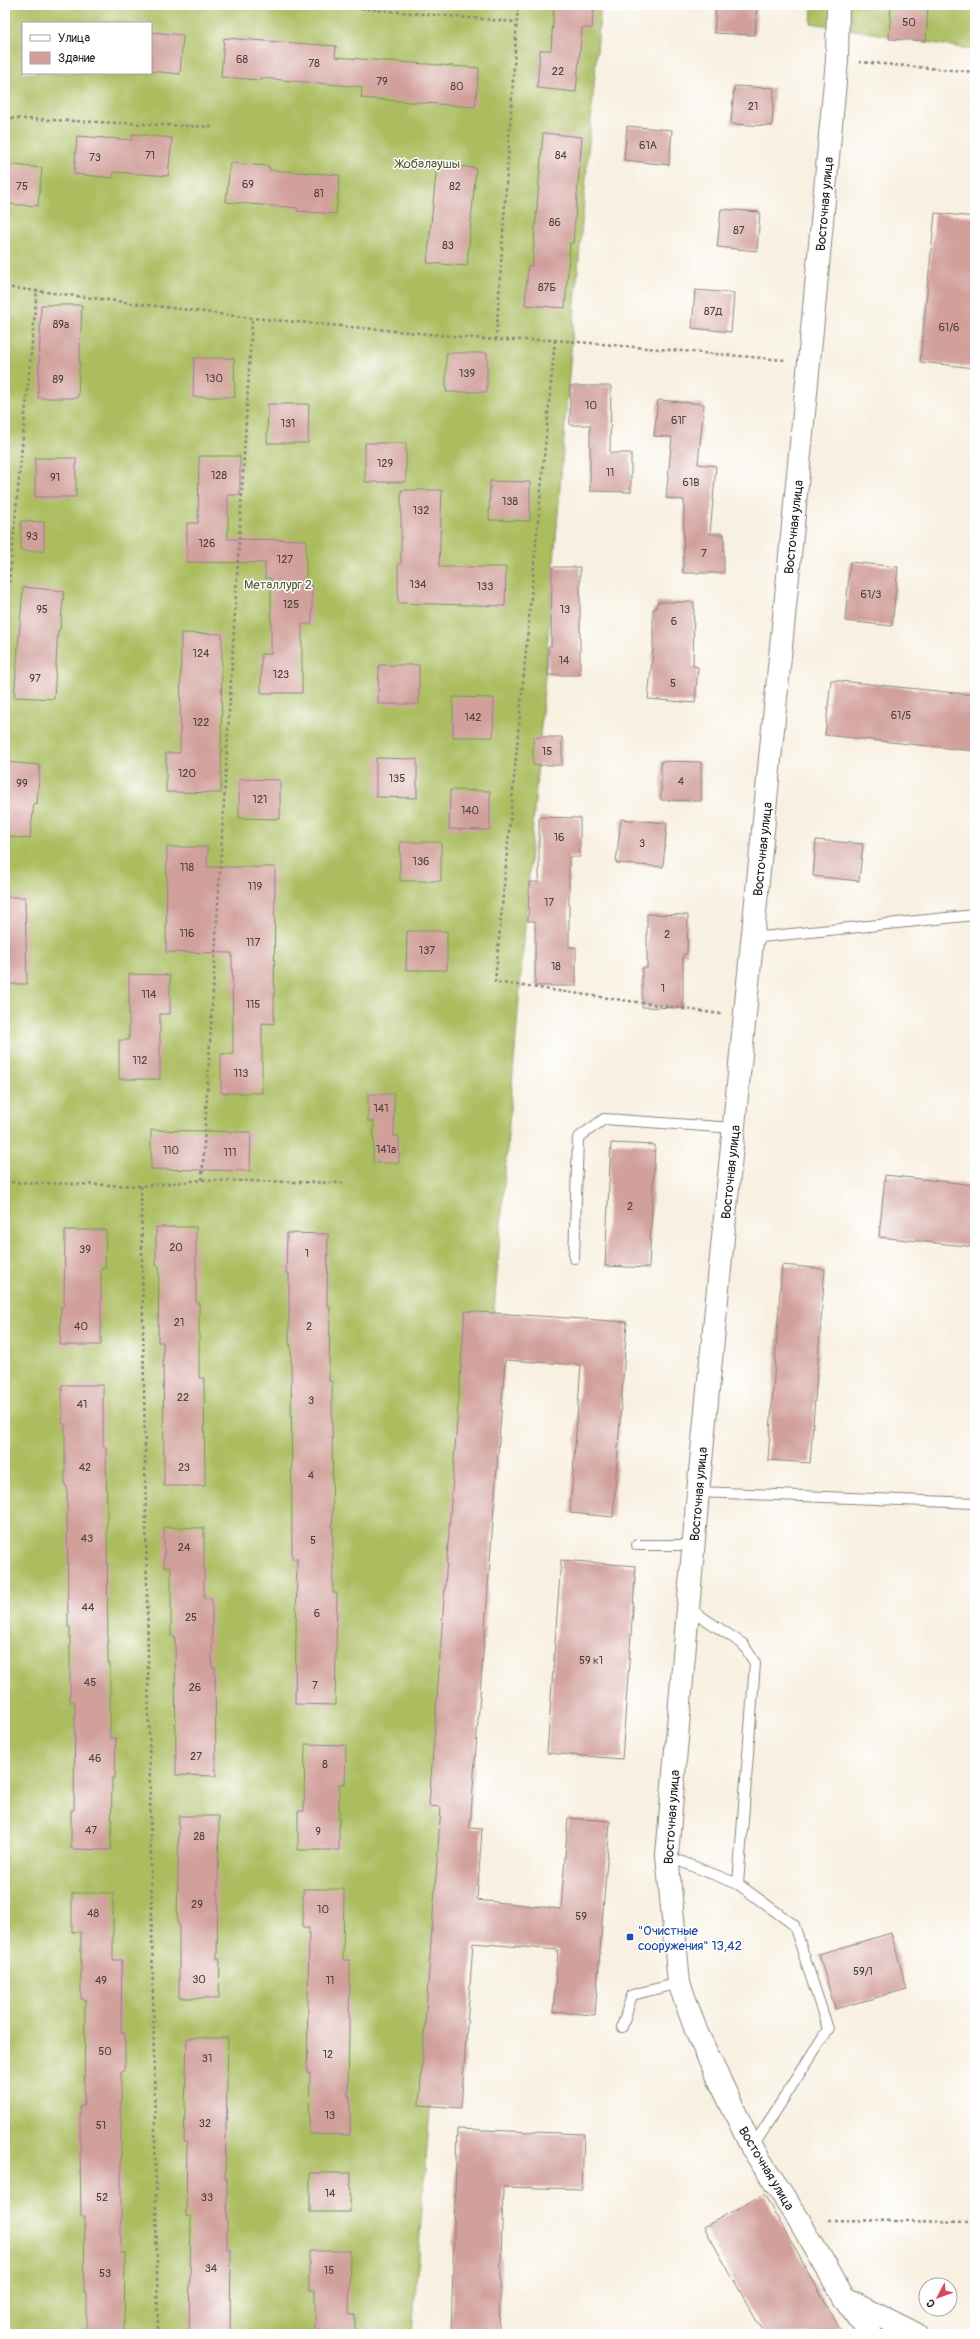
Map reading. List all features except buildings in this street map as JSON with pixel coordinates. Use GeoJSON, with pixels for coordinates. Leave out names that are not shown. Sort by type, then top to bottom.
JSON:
{"type":"FeatureCollection","features":[{"type":"Feature","properties":{"kind":"main road","name":"Восточная улица"},"geometry":{"type":"LineString","coordinates":[[838,5],[837,60],[810,362],[698,1492],[667,1855],[679,1983],[697,2033],[752,2148],[799,2220],[844,2298],[872,2334]]}},
{"type":"Feature","properties":{"kind":"main road"},"geometry":{"type":"LineString","coordinates":[[844,2298],[916,2334]]}},
{"type":"Feature","properties":{"kind":"lane"},"geometry":{"type":"LineString","coordinates":[[753,938],[975,915]]}},
{"type":"Feature","properties":{"kind":"lane"},"geometry":{"type":"LineString","coordinates":[[574,1258],[578,1138],[604,1119],[734,1128]]}},
{"type":"Feature","properties":{"kind":"lane"},"geometry":{"type":"LineString","coordinates":[[698,1492],[975,1503]]}},
{"type":"Feature","properties":{"kind":"lane"},"geometry":{"type":"LineString","coordinates":[[637,1545],[694,1545]]}},
{"type":"Feature","properties":{"kind":"lane"},"geometry":{"type":"LineString","coordinates":[[688,1608],[743,1644],[755,1663],[738,1884]]}},
{"type":"Feature","properties":{"kind":"lane"},"geometry":{"type":"LineString","coordinates":[[667,1855],[738,1884],[794,1925],[828,2029],[752,2148]]}},
{"type":"Feature","properties":{"kind":"lane"},"geometry":{"type":"LineString","coordinates":[[622,2027],[632,1995],[679,1983]]}},
{"type":"Feature","properties":{"kind":"path"},"geometry":{"type":"LineString","coordinates":[[319,5],[518,22]]}},
{"type":"Feature","properties":{"kind":"path"},"geometry":{"type":"LineString","coordinates":[[496,340],[518,5]]}},
{"type":"Feature","properties":{"kind":"path"},"geometry":{"type":"LineString","coordinates":[[837,60],[975,72]]}},
{"type":"Feature","properties":{"kind":"path"},"geometry":{"type":"LineString","coordinates":[[5,118],[212,127]]}},
{"type":"Feature","properties":{"kind":"path"},"geometry":{"type":"LineString","coordinates":[[5,287],[252,318],[496,340],[555,340],[810,362]]}},
{"type":"Feature","properties":{"kind":"path"},"geometry":{"type":"LineString","coordinates":[[5,625],[37,290]]}},
{"type":"Feature","properties":{"kind":"path"},"geometry":{"type":"LineString","coordinates":[[202,1180],[252,318]]}},
{"type":"Feature","properties":{"kind":"path"},"geometry":{"type":"LineString","coordinates":[[555,340],[495,982],[745,1017]]}},
{"type":"Feature","properties":{"kind":"path"},"geometry":{"type":"LineString","coordinates":[[5,1182],[141,1186],[202,1180],[343,1183]]}},
{"type":"Feature","properties":{"kind":"path"},"geometry":{"type":"LineString","coordinates":[[141,1186],[158,2334]]}},
{"type":"Feature","properties":{"kind":"path"},"geometry":{"type":"LineString","coordinates":[[799,2220],[975,2222]]}},
{"type":"Feature","properties":{"kind":"green space","name":"Металлург 2"},"geometry":{"type":"Polygon","coordinates":[[[5,5],[601,5],[572,338],[412,2334],[5,2334],[5,5]]]}},
{"type":"Feature","properties":{"kind":"green space"},"geometry":{"type":"Polygon","coordinates":[[[812,5],[975,5],[975,50],[811,23],[812,5]]]}},
{"type":"Feature","properties":{"kind":"place","name":"\"Очистные сооружения\" 13,42"},"geometry":{"type":"Point","coordinates":[630,1937]}},
{"type":"Feature","properties":{"kind":"park label","name":"Жобалаушы"},"geometry":{"type":"Point","coordinates":[428,163]}}]}
